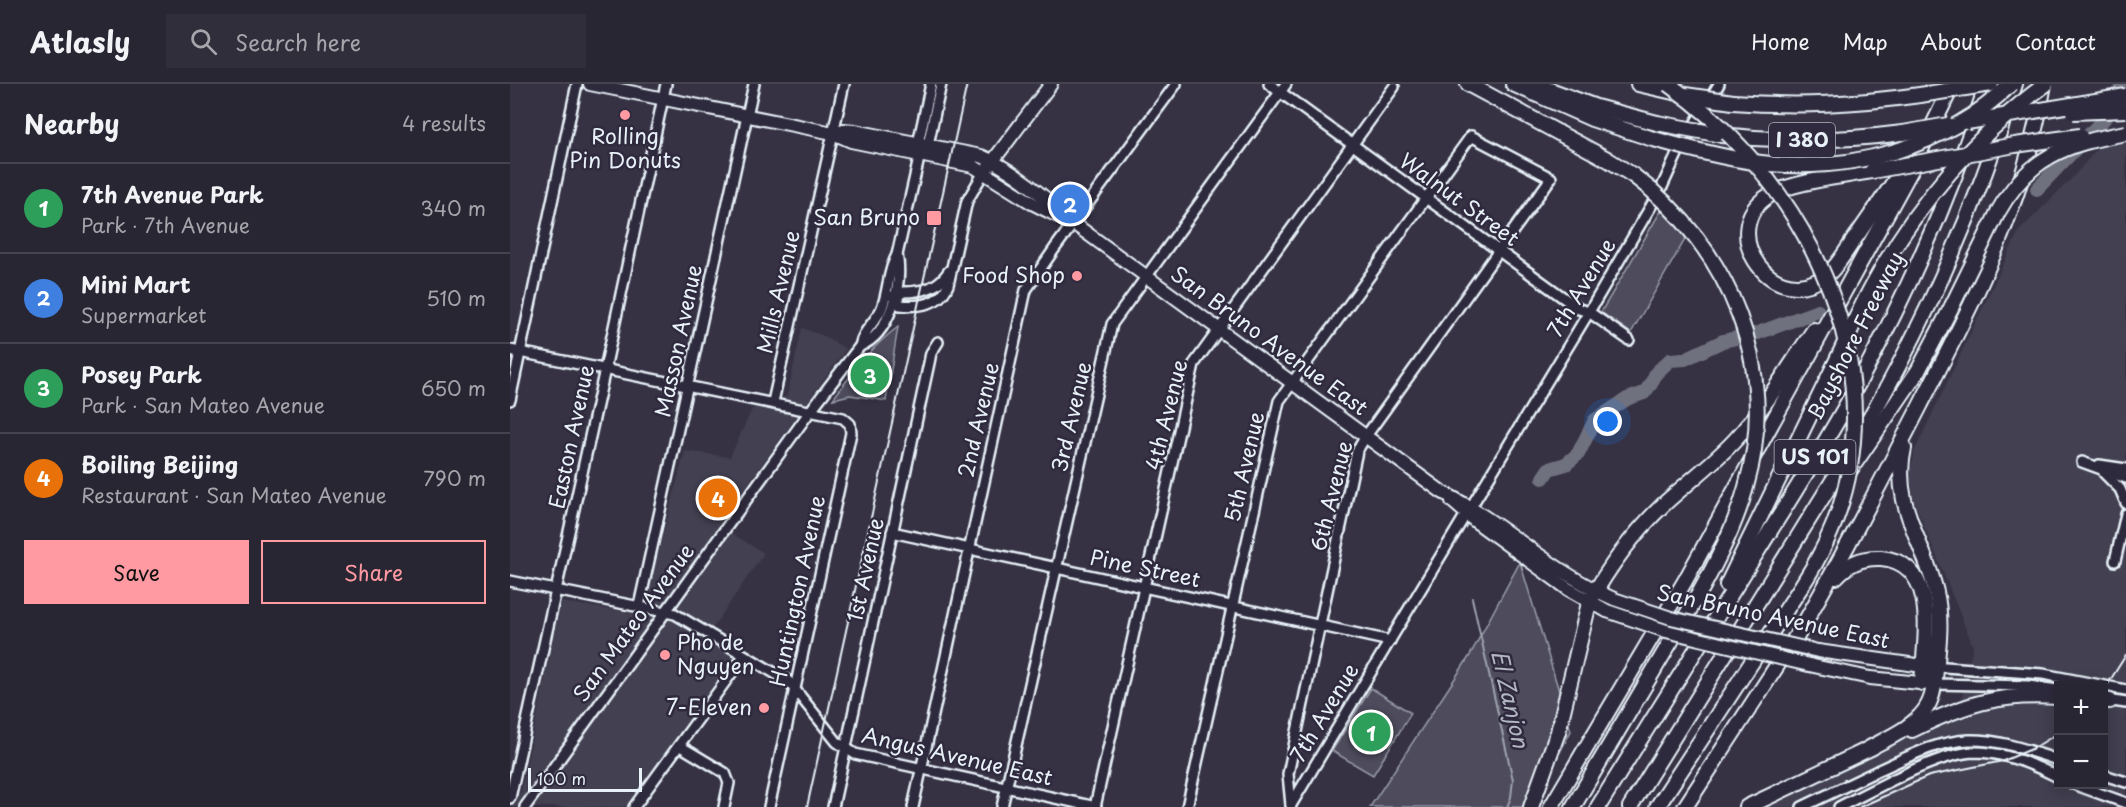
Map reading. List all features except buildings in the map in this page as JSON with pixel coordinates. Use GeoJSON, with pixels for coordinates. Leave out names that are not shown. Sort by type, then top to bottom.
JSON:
{"type":"FeatureCollection","features":[{"type":"Feature","properties":{"kind":"highway"},"geometry":{"type":"LineString","coordinates":[[1468,84],[1607,159],[1634,176],[1672,208],[1706,248],[1731,292],[1746,335],[1752,362],[1757,411],[1752,461],[1747,485],[1731,532],[1700,592],[1573,807]]}},
{"type":"Feature","properties":{"kind":"highway"},"geometry":{"type":"LineString","coordinates":[[1513,84],[1571,110],[1650,138],[1714,155],[1763,163],[1815,164],[1862,160],[1913,146],[1978,111],[2013,84]]}},
{"type":"Feature","properties":{"kind":"highway","name":"I 380"},"geometry":{"type":"LineString","coordinates":[[1534,84],[1596,107],[1657,123],[1716,134],[1803,140],[1836,140],[1903,133],[2126,96]]}},
{"type":"Feature","properties":{"kind":"highway","name":"I 380"},"geometry":{"type":"LineString","coordinates":[[1638,84],[1733,102],[1783,105],[1835,105],[1985,85]]}},
{"type":"Feature","properties":{"kind":"highway"},"geometry":{"type":"LineString","coordinates":[[1657,807],[1818,558],[1843,498],[1854,431],[1851,370],[1844,337],[1830,291],[1802,231],[1756,165],[1729,135],[1668,84]]}},
{"type":"Feature","properties":{"kind":"highway"},"geometry":{"type":"LineString","coordinates":[[1952,84],[1901,171],[1831,271],[1814,282],[1794,285],[1776,281],[1760,269],[1750,252],[1748,232],[1752,214],[1769,195],[1786,188],[1872,171],[2047,140],[2126,133]]}},
{"type":"Feature","properties":{"kind":"highway"},"geometry":{"type":"LineString","coordinates":[[1551,807],[1685,581],[1916,162],[1952,84]]}},
{"type":"Feature","properties":{"kind":"highway","name":"US 101"},"geometry":{"type":"LineString","coordinates":[[1630,807],[1871,416],[1929,304],[1978,190],[2013,84]]}},
{"type":"Feature","properties":{"kind":"highway"},"geometry":{"type":"LineString","coordinates":[[1681,675],[1761,519],[1875,280],[1917,213],[1971,149],[2045,84]]}},
{"type":"Feature","properties":{"kind":"highway"},"geometry":{"type":"LineString","coordinates":[[1797,636],[1849,545],[1985,277],[2009,218],[2029,155],[2045,84]]}},
{"type":"Feature","properties":{"kind":"highway","name":"Bayshore Freeway"},"geometry":{"type":"LineString","coordinates":[[1598,807],[1822,446],[1877,348],[1908,286],[1938,217],[1968,140],[1985,85]]}},
{"type":"Feature","properties":{"kind":"highway"},"geometry":{"type":"LineString","coordinates":[[2029,111],[2126,110]]}},
{"type":"Feature","properties":{"kind":"highway"},"geometry":{"type":"LineString","coordinates":[[1798,537],[1856,462],[1898,402],[1929,351],[2005,199],[2022,177],[2044,160],[2067,147],[2080,142],[2126,133]]}},
{"type":"Feature","properties":{"kind":"highway"},"geometry":{"type":"LineString","coordinates":[[1531,807],[1558,732],[1592,597],[1621,552],[1639,530],[1750,424],[1817,326],[1839,300]]}},
{"type":"Feature","properties":{"kind":"highway"},"geometry":{"type":"LineString","coordinates":[[1866,750],[1919,718],[1929,705],[1930,666],[1939,616],[1936,593],[1909,520],[1900,482],[1905,444],[1928,390]]}},
{"type":"Feature","properties":{"kind":"highway"},"geometry":{"type":"LineString","coordinates":[[1685,807],[1832,582],[1843,570],[1860,560],[1885,559],[1906,568],[1914,577],[1921,588],[1926,614],[1930,666]]}},
{"type":"Feature","properties":{"kind":"highway"},"geometry":{"type":"LineString","coordinates":[[1666,807],[1737,685]]}},
{"type":"Feature","properties":{"kind":"highway"},"geometry":{"type":"LineString","coordinates":[[1747,807],[1943,715],[1978,702],[2016,696],[2054,697]]}},
{"type":"Feature","properties":{"kind":"main road"},"geometry":{"type":"LineString","coordinates":[[590,84],[833,133],[851,141],[922,148]]}},
{"type":"Feature","properties":{"kind":"main road"},"geometry":{"type":"LineString","coordinates":[[984,172],[1051,84]]}},
{"type":"Feature","properties":{"kind":"main road","name":"San Bruno Avenue East"},"geometry":{"type":"LineString","coordinates":[[922,148],[981,156],[993,161],[1054,204],[1073,223],[1468,511],[1563,585],[1592,597],[1614,599],[1671,618],[1818,651],[1930,666]]}},
{"type":"Feature","properties":{"kind":"main road","name":"San Bruno Avenue East"},"geometry":{"type":"LineString","coordinates":[[922,148],[973,166],[1032,203],[1073,223]]}},
{"type":"Feature","properties":{"kind":"main road","name":"San Bruno Avenue East"},"geometry":{"type":"LineString","coordinates":[[1592,597],[1607,611],[1666,631],[1809,665],[1875,678],[1928,684]]}},
{"type":"Feature","properties":{"kind":"street"},"geometry":{"type":"LineString","coordinates":[[510,400],[577,84]]}},
{"type":"Feature","properties":{"kind":"street","name":"Easton Avenue"},"geometry":{"type":"LineString","coordinates":[[510,798],[666,84]]}},
{"type":"Feature","properties":{"kind":"street","name":"Masson Avenue"},"geometry":{"type":"LineString","coordinates":[[639,606],[754,84]]}},
{"type":"Feature","properties":{"kind":"street","name":"Mills Avenue"},"geometry":{"type":"LineString","coordinates":[[773,402],[844,84]]}},
{"type":"Feature","properties":{"kind":"street"},"geometry":{"type":"LineString","coordinates":[[922,148],[931,84]]}},
{"type":"Feature","properties":{"kind":"street"},"geometry":{"type":"LineString","coordinates":[[892,298],[901,268],[897,255],[922,148],[941,84]]}},
{"type":"Feature","properties":{"kind":"street","name":"2nd Avenue"},"geometry":{"type":"LineString","coordinates":[[913,807],[1026,291],[1073,223],[1176,84]]}},
{"type":"Feature","properties":{"kind":"street","name":"Walnut Street"},"geometry":{"type":"LineString","coordinates":[[1269,84],[1283,88],[1352,145],[1579,309],[1589,312],[1629,340]]}},
{"type":"Feature","properties":{"kind":"street","name":"7th Avenue"},"geometry":{"type":"LineString","coordinates":[[1290,806],[1589,312],[1661,189],[1679,150],[1719,84]]}},
{"type":"Feature","properties":{"kind":"street","name":"4th Avenue"},"geometry":{"type":"LineString","coordinates":[[1095,807],[1194,364],[1394,87]]}},
{"type":"Feature","properties":{"kind":"street","name":"3rd Avenue"},"geometry":{"type":"LineString","coordinates":[[1002,807],[1112,324],[1283,88]]}},
{"type":"Feature","properties":{"kind":"street","name":"5th Avenue"},"geometry":{"type":"LineString","coordinates":[[1187,807],[1279,400],[1471,136],[1551,178]]}},
{"type":"Feature","properties":{"kind":"street"},"geometry":{"type":"LineString","coordinates":[[892,298],[900,305],[920,306],[940,297],[946,289],[967,201],[984,172]]}},
{"type":"Feature","properties":{"kind":"street","name":"6th Avenue"},"geometry":{"type":"LineString","coordinates":[[1290,806],[1288,774],[1357,451],[1551,178]]}},
{"type":"Feature","properties":{"kind":"street"},"geometry":{"type":"LineString","coordinates":[[892,298],[903,292],[917,292],[930,288],[951,268]]}},
{"type":"Feature","properties":{"kind":"street","name":"San Mateo Avenue"},"geometry":{"type":"LineString","coordinates":[[526,806],[811,410],[860,346],[869,343],[889,315],[892,298]]}},
{"type":"Feature","properties":{"kind":"street","name":"1st Avenue"},"geometry":{"type":"LineString","coordinates":[[833,807],[931,353],[938,342]]}},
{"type":"Feature","properties":{"kind":"street"},"geometry":{"type":"LineString","coordinates":[[510,350],[811,410]]}},
{"type":"Feature","properties":{"kind":"street","name":"Huntington Avenue"},"geometry":{"type":"LineString","coordinates":[[769,807],[851,433],[850,424],[843,417],[811,410]]}},
{"type":"Feature","properties":{"kind":"street"},"geometry":{"type":"LineString","coordinates":[[2126,469],[2082,462],[2126,478]]}},
{"type":"Feature","properties":{"kind":"street"},"geometry":{"type":"LineString","coordinates":[[2102,471],[2120,489],[2126,503]]}},
{"type":"Feature","properties":{"kind":"street"},"geometry":{"type":"LineString","coordinates":[[2115,561],[2126,514]]}},
{"type":"Feature","properties":{"kind":"street","name":"Pine Street"},"geometry":{"type":"LineString","coordinates":[[892,532],[1390,641]]}},
{"type":"Feature","properties":{"kind":"street","name":"Angus Avenue East"},"geometry":{"type":"LineString","coordinates":[[510,581],[675,614],[788,681],[822,723],[846,749],[855,754],[1095,807]]}},
{"type":"Feature","properties":{"kind":"street"},"geometry":{"type":"LineString","coordinates":[[634,807],[744,656]]}},
{"type":"Feature","properties":{"kind":"street","name":"San Bruno Avenue East"},"geometry":{"type":"LineString","coordinates":[[1930,666],[2043,674],[2126,690]]}},
{"type":"Feature","properties":{"kind":"street","name":"San Bruno Avenue East"},"geometry":{"type":"LineString","coordinates":[[1928,684],[2028,686],[2054,689]]}},
{"type":"Feature","properties":{"kind":"street"},"geometry":{"type":"LineString","coordinates":[[2108,700],[2126,703]]}},
{"type":"Feature","properties":{"kind":"street"},"geometry":{"type":"LineString","coordinates":[[1802,807],[1902,760],[1951,742],[1969,740],[1997,742],[2054,759]]}},
{"type":"Feature","properties":{"kind":"street"},"geometry":{"type":"LineString","coordinates":[[680,746],[725,773],[729,783],[724,807]]}},
{"type":"Feature","properties":{"kind":"street"},"geometry":{"type":"LineString","coordinates":[[1839,807],[1933,763],[1961,754],[1977,752],[2004,756],[2024,761],[2054,775]]}},
{"type":"Feature","properties":{"kind":"street"},"geometry":{"type":"LineString","coordinates":[[2108,777],[2126,782]]}},
{"type":"Feature","properties":{"kind":"street"},"geometry":{"type":"LineString","coordinates":[[2088,789],[2126,802]]}},
{"type":"Feature","properties":{"kind":"street"},"geometry":{"type":"LineString","coordinates":[[510,798],[526,806]]}},
{"type":"Feature","properties":{"kind":"shaded area"},"geometry":{"type":"Polygon","coordinates":[[[2126,139],[2126,807],[1745,807],[1960,707],[1973,646],[1914,501],[1910,475],[1915,450],[2019,231],[2073,177],[2102,143],[2126,139]]]}},
{"type":"Feature","properties":{"kind":"shaded area"},"geometry":{"type":"Polygon","coordinates":[[[1668,199],[1691,229],[1631,333],[1601,312],[1668,199]]]}},
{"type":"Feature","properties":{"kind":"shaded area"},"geometry":{"type":"Polygon","coordinates":[[[898,327],[886,401],[850,395],[833,399],[871,351],[898,327]]]}},
{"type":"Feature","properties":{"kind":"shaded area"},"geometry":{"type":"Polygon","coordinates":[[[802,328],[824,336],[846,349],[718,525],[764,553],[712,629],[742,647],[627,807],[511,807],[521,791],[561,602],[642,614],[685,451],[730,457],[752,409],[787,396],[802,328]]]}},
{"type":"Feature","properties":{"kind":"shaded area"},"geometry":{"type":"Polygon","coordinates":[[[1520,562],[1571,731],[1532,807],[1370,807],[1469,657],[1520,562]]]}},
{"type":"Feature","properties":{"kind":"shaded area"},"geometry":{"type":"Polygon","coordinates":[[[1371,688],[1411,713],[1373,775],[1332,751],[1371,688]]]}},
{"type":"Feature","properties":{"kind":"waterway"},"geometry":{"type":"LineString","coordinates":[[2037,189],[2104,119],[2124,84]]}},
{"type":"Feature","properties":{"kind":"waterway"},"geometry":{"type":"LineString","coordinates":[[1543,478],[1549,469],[1566,464],[1578,454],[1595,420],[1627,399],[1644,393],[1656,373],[1670,360],[1685,359],[1723,341],[1758,333],[1818,311]]}},
{"type":"Feature","properties":{"kind":"waterway","name":"El Zanjon"},"geometry":{"type":"LineString","coordinates":[[1472,598],[1513,780],[1507,807]]}},
{"type":"Feature","properties":{"kind":"railway"},"geometry":{"type":"LineString","coordinates":[[807,807],[967,84]]}},
{"type":"Feature","properties":{"kind":"railway"},"geometry":{"type":"LineString","coordinates":[[2108,684],[2126,655]]}},
{"type":"Feature","properties":{"kind":"railway"},"geometry":{"type":"LineString","coordinates":[[1860,807],[1929,776],[2003,761],[2034,748],[2055,735]]}},
{"type":"Feature","properties":{"kind":"place","name":"Rolling Pin Donuts"},"geometry":{"type":"Point","coordinates":[625,115]}},
{"type":"Feature","properties":{"kind":"place","name":"Mini Mart"},"geometry":{"type":"Point","coordinates":[1070,204]}},
{"type":"Feature","properties":{"kind":"place","name":"San Bruno"},"geometry":{"type":"Point","coordinates":[934,218]}},
{"type":"Feature","properties":{"kind":"place","name":"Food Shop"},"geometry":{"type":"Point","coordinates":[1077,276]}},
{"type":"Feature","properties":{"kind":"place","name":"Posey Park"},"geometry":{"type":"Point","coordinates":[870,375]}},
{"type":"Feature","properties":{"kind":"place","name":"Boiling Beijing"},"geometry":{"type":"Point","coordinates":[718,498]}},
{"type":"Feature","properties":{"kind":"place","name":"Pho de Nguyen"},"geometry":{"type":"Point","coordinates":[665,655]}},
{"type":"Feature","properties":{"kind":"place","name":"7-Eleven"},"geometry":{"type":"Point","coordinates":[764,708]}},
{"type":"Feature","properties":{"kind":"place","name":"7th Avenue Park"},"geometry":{"type":"Point","coordinates":[1371,732]}}]}
